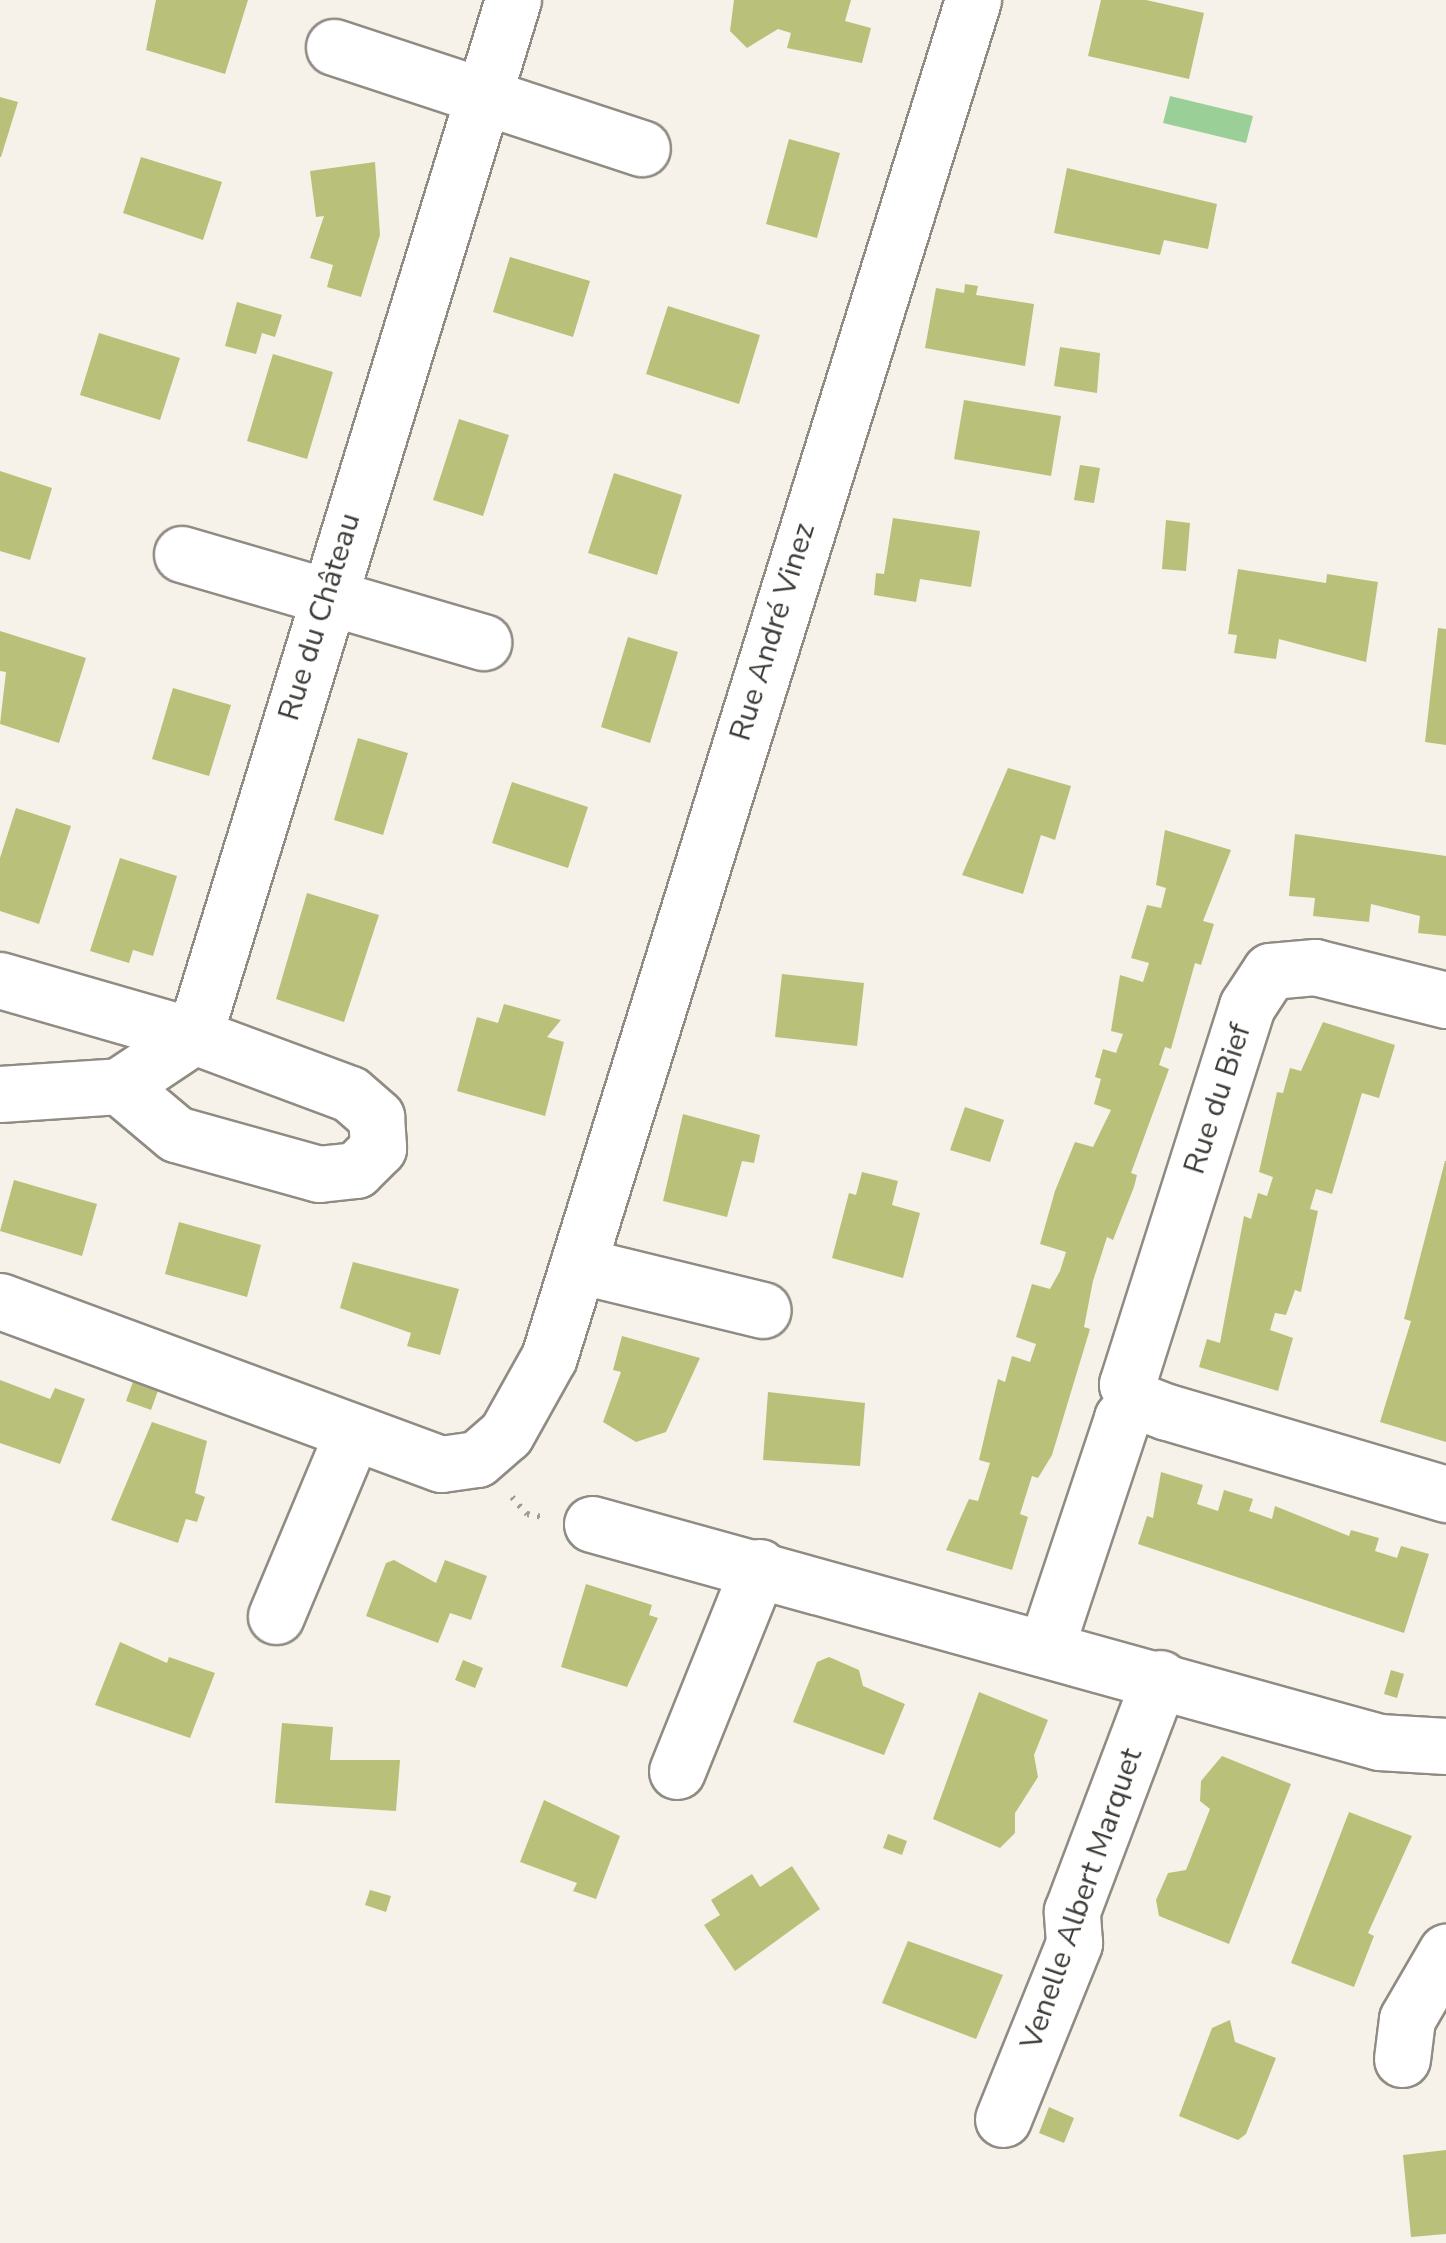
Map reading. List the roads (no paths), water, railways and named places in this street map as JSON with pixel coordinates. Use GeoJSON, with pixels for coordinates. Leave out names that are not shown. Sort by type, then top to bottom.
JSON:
{"type":"FeatureCollection","features":[{"type":"Feature","properties":{"kind":"street","name":"Rue du Château"},"geometry":{"type":"LineString","coordinates":[[194,1036],[513,0]]}},
{"type":"Feature","properties":{"kind":"street","name":"Rue André Vinez"},"geometry":{"type":"LineString","coordinates":[[352,1432],[441,1464],[477,1459],[506,1434],[549,1357],[973,0]]}},
{"type":"Feature","properties":{"kind":"street"},"geometry":{"type":"LineString","coordinates":[[334,47],[484,93],[642,148]]}},
{"type":"Feature","properties":{"kind":"street"},"geometry":{"type":"LineString","coordinates":[[182,554],[483,642]]}},
{"type":"Feature","properties":{"kind":"street","name":"Rue du Bief"},"geometry":{"type":"LineString","coordinates":[[1138,1401],[1127,1384],[1247,1006],[1270,971],[1315,967],[1446,1000]]}},
{"type":"Feature","properties":{"kind":"street"},"geometry":{"type":"LineString","coordinates":[[0,980],[194,1036],[350,1094],[376,1117],[378,1148],[356,1170],[319,1174],[176,1134],[119,1086]]}},
{"type":"Feature","properties":{"kind":"street"},"geometry":{"type":"LineString","coordinates":[[0,1094],[119,1086],[194,1036]]}},
{"type":"Feature","properties":{"kind":"street"},"geometry":{"type":"LineString","coordinates":[[578,1265],[763,1310]]}},
{"type":"Feature","properties":{"kind":"street"},"geometry":{"type":"LineString","coordinates":[[0,1301],[352,1432],[276,1616]]}},
{"type":"Feature","properties":{"kind":"street"},"geometry":{"type":"LineString","coordinates":[[1046,1647],[1122,1418],[1138,1401],[1446,1494]]}},
{"type":"Feature","properties":{"kind":"street"},"geometry":{"type":"LineString","coordinates":[[592,1524],[1160,1678],[1379,1742],[1446,1745]]}},
{"type":"Feature","properties":{"kind":"street"},"geometry":{"type":"LineString","coordinates":[[677,1771],[759,1567]]}},
{"type":"Feature","properties":{"kind":"street","name":"Venelle Albert Marquet"},"geometry":{"type":"LineString","coordinates":[[1003,2119],[1074,1943],[1072,1912],[1160,1678]]}},
{"type":"Feature","properties":{"kind":"street"},"geometry":{"type":"LineString","coordinates":[[1402,2059],[1407,2020],[1446,1952]]}}]}
